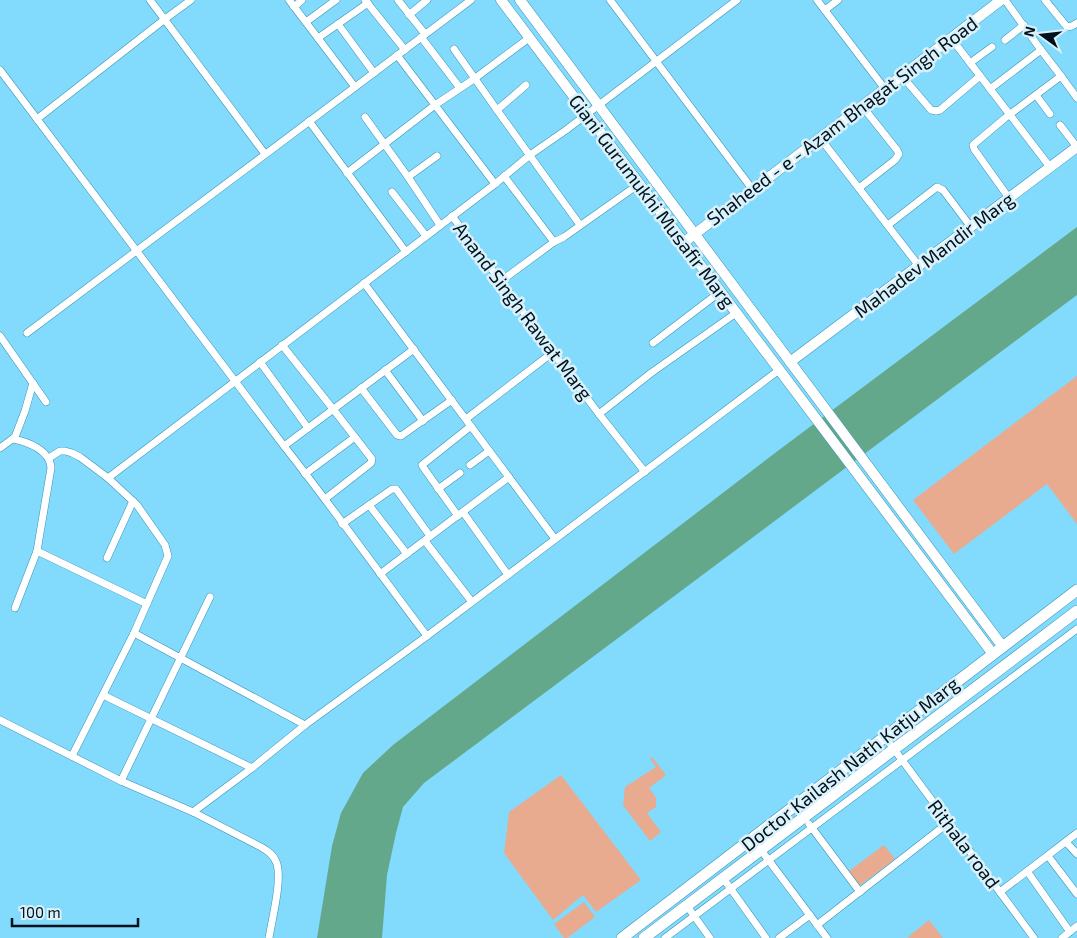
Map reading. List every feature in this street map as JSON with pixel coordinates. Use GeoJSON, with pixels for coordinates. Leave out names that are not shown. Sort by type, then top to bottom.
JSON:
{"type":"FeatureCollection","features":[{"type":"Feature","properties":{"kind":"main road","name":"Doctor Kailash Nath Katju Marg"},"geometry":{"type":"LineString","coordinates":[[622,938],[1077,590]]}},
{"type":"Feature","properties":{"kind":"main road","name":"Doctor Kailash Nath Katju Marg"},"geometry":{"type":"LineString","coordinates":[[644,938],[1077,611]]}},
{"type":"Feature","properties":{"kind":"street"},"geometry":{"type":"LineString","coordinates":[[150,0],[265,154]]}},
{"type":"Feature","properties":{"kind":"street"},"geometry":{"type":"LineString","coordinates":[[37,119],[191,0]]}},
{"type":"Feature","properties":{"kind":"street"},"geometry":{"type":"LineString","coordinates":[[289,0],[355,87]]}},
{"type":"Feature","properties":{"kind":"street"},"geometry":{"type":"LineString","coordinates":[[294,7],[302,0]]}},
{"type":"Feature","properties":{"kind":"street"},"geometry":{"type":"LineString","coordinates":[[306,22],[336,0]]}},
{"type":"Feature","properties":{"kind":"street"},"geometry":{"type":"LineString","coordinates":[[398,0],[460,88]]}},
{"type":"Feature","properties":{"kind":"street"},"geometry":{"type":"LineString","coordinates":[[27,333],[471,0]]}},
{"type":"Feature","properties":{"kind":"street","name":"Giani Gurumukhi Musafir Marg"},"geometry":{"type":"LineString","coordinates":[[501,0],[993,654]]}},
{"type":"Feature","properties":{"kind":"street","name":"Giani Gurumukhi Musafir Marg"},"geometry":{"type":"LineString","coordinates":[[520,0],[1003,647]]}},
{"type":"Feature","properties":{"kind":"street"},"geometry":{"type":"LineString","coordinates":[[610,0],[753,190]]}},
{"type":"Feature","properties":{"kind":"street"},"geometry":{"type":"LineString","coordinates":[[108,478],[495,184],[530,155],[566,130],[737,0]]}},
{"type":"Feature","properties":{"kind":"street"},"geometry":{"type":"LineString","coordinates":[[817,0],[885,89]]}},
{"type":"Feature","properties":{"kind":"street"},"geometry":{"type":"LineString","coordinates":[[825,10],[838,0]]}},
{"type":"Feature","properties":{"kind":"street","name":"Shaheed - e - Azam Bhagat Singh Road"},"geometry":{"type":"LineString","coordinates":[[683,243],[1001,0]]}},
{"type":"Feature","properties":{"kind":"street"},"geometry":{"type":"LineString","coordinates":[[1005,0],[1077,98]]}},
{"type":"Feature","properties":{"kind":"street"},"geometry":{"type":"LineString","coordinates":[[1045,0],[1067,27],[1077,22]]}},
{"type":"Feature","properties":{"kind":"street"},"geometry":{"type":"LineString","coordinates":[[318,38],[367,1],[405,50]]}},
{"type":"Feature","properties":{"kind":"street"},"geometry":{"type":"LineString","coordinates":[[410,15],[424,1]]}},
{"type":"Feature","properties":{"kind":"street"},"geometry":{"type":"LineString","coordinates":[[338,24],[374,73]]}},
{"type":"Feature","properties":{"kind":"street"},"geometry":{"type":"LineString","coordinates":[[1005,40],[1024,26]]}},
{"type":"Feature","properties":{"kind":"street"},"geometry":{"type":"LineString","coordinates":[[347,173],[435,105],[529,38]]}},
{"type":"Feature","properties":{"kind":"street"},"geometry":{"type":"LineString","coordinates":[[951,38],[1050,167]]}},
{"type":"Feature","properties":{"kind":"street"},"geometry":{"type":"LineString","coordinates":[[970,64],[992,47]]}},
{"type":"Feature","properties":{"kind":"street"},"geometry":{"type":"LineString","coordinates":[[454,49],[580,225]]}},
{"type":"Feature","properties":{"kind":"street"},"geometry":{"type":"LineString","coordinates":[[990,89],[1041,50]]}},
{"type":"Feature","properties":{"kind":"street"},"geometry":{"type":"LineString","coordinates":[[397,55],[495,184]]}},
{"type":"Feature","properties":{"kind":"street"},"geometry":{"type":"LineString","coordinates":[[0,70],[427,636]]}},
{"type":"Feature","properties":{"kind":"street"},"geometry":{"type":"LineString","coordinates":[[902,76],[931,110],[934,111],[940,110],[980,76]]}},
{"type":"Feature","properties":{"kind":"street"},"geometry":{"type":"LineString","coordinates":[[1010,198],[973,147],[974,142],[1061,76]]}},
{"type":"Feature","properties":{"kind":"street"},"geometry":{"type":"LineString","coordinates":[[496,110],[526,85]]}},
{"type":"Feature","properties":{"kind":"street"},"geometry":{"type":"LineString","coordinates":[[1036,95],[1050,114]]}},
{"type":"Feature","properties":{"kind":"street"},"geometry":{"type":"LineString","coordinates":[[859,188],[895,160],[898,154],[897,150],[862,106]]}},
{"type":"Feature","properties":{"kind":"street"},"geometry":{"type":"LineString","coordinates":[[365,117],[440,226]]}},
{"type":"Feature","properties":{"kind":"street"},"geometry":{"type":"LineString","coordinates":[[309,121],[406,252]]}},
{"type":"Feature","properties":{"kind":"street"},"geometry":{"type":"LineString","coordinates":[[1060,125],[1077,147]]}},
{"type":"Feature","properties":{"kind":"street"},"geometry":{"type":"LineString","coordinates":[[820,138],[919,266]]}},
{"type":"Feature","properties":{"kind":"street","name":"Mahadev Mandir Marg"},"geometry":{"type":"LineString","coordinates":[[790,362],[1077,147]]}},
{"type":"Feature","properties":{"kind":"street"},"geometry":{"type":"LineString","coordinates":[[408,177],[437,156]]}},
{"type":"Feature","properties":{"kind":"street"},"geometry":{"type":"LineString","coordinates":[[504,176],[554,242]]}},
{"type":"Feature","properties":{"kind":"street"},"geometry":{"type":"LineString","coordinates":[[501,281],[639,184]]}},
{"type":"Feature","properties":{"kind":"street"},"geometry":{"type":"LineString","coordinates":[[888,225],[937,187],[943,190],[971,226]]}},
{"type":"Feature","properties":{"kind":"street"},"geometry":{"type":"LineString","coordinates":[[392,192],[426,236]]}},
{"type":"Feature","properties":{"kind":"street","name":"Anand Singh Rawat Marg"},"geometry":{"type":"LineString","coordinates":[[452,216],[599,414],[651,373],[736,313]]}},
{"type":"Feature","properties":{"kind":"street"},"geometry":{"type":"LineString","coordinates":[[364,283],[555,539]]}},
{"type":"Feature","properties":{"kind":"street"},"geometry":{"type":"LineString","coordinates":[[653,343],[712,298]]}},
{"type":"Feature","properties":{"kind":"street"},"geometry":{"type":"LineString","coordinates":[[0,336],[46,402]]}},
{"type":"Feature","properties":{"kind":"street"},"geometry":{"type":"LineString","coordinates":[[282,346],[372,459],[371,463],[325,499]]}},
{"type":"Feature","properties":{"kind":"street"},"geometry":{"type":"LineString","coordinates":[[284,446],[414,349]]}},
{"type":"Feature","properties":{"kind":"street"},"geometry":{"type":"LineString","coordinates":[[466,419],[552,353]]}},
{"type":"Feature","properties":{"kind":"street"},"geometry":{"type":"LineString","coordinates":[[260,362],[308,428]]}},
{"type":"Feature","properties":{"kind":"street"},"geometry":{"type":"LineString","coordinates":[[386,370],[423,421]]}},
{"type":"Feature","properties":{"kind":"street"},"geometry":{"type":"LineString","coordinates":[[194,812],[305,725],[427,636],[779,370]]}},
{"type":"Feature","properties":{"kind":"street"},"geometry":{"type":"LineString","coordinates":[[13,440],[34,383]]}},
{"type":"Feature","properties":{"kind":"street"},"geometry":{"type":"LineString","coordinates":[[361,388],[398,436],[403,436],[452,400]]}},
{"type":"Feature","properties":{"kind":"street"},"geometry":{"type":"LineString","coordinates":[[599,414],[645,472]]}},
{"type":"Feature","properties":{"kind":"street"},"geometry":{"type":"LineString","coordinates":[[471,426],[422,465],[422,467],[508,575]]}},
{"type":"Feature","properties":{"kind":"street"},"geometry":{"type":"LineString","coordinates":[[305,474],[355,437]]}},
{"type":"Feature","properties":{"kind":"street"},"geometry":{"type":"LineString","coordinates":[[0,448],[5,443],[13,440],[25,442],[45,454],[51,463],[37,551],[15,608]]}},
{"type":"Feature","properties":{"kind":"street"},"geometry":{"type":"LineString","coordinates":[[49,458],[60,451],[72,453],[108,478],[137,505],[168,550],[167,562],[134,633],[72,756]]}},
{"type":"Feature","properties":{"kind":"street"},"geometry":{"type":"LineString","coordinates":[[470,465],[490,451]]}},
{"type":"Feature","properties":{"kind":"street"},"geometry":{"type":"LineString","coordinates":[[438,489],[460,473]]}},
{"type":"Feature","properties":{"kind":"street"},"geometry":{"type":"LineString","coordinates":[[380,574],[509,477]]}},
{"type":"Feature","properties":{"kind":"street"},"geometry":{"type":"LineString","coordinates":[[342,524],[392,489],[396,489],[427,539],[472,602]]}},
{"type":"Feature","properties":{"kind":"street"},"geometry":{"type":"LineString","coordinates":[[107,558],[133,501]]}},
{"type":"Feature","properties":{"kind":"street"},"geometry":{"type":"LineString","coordinates":[[370,505],[407,554]]}},
{"type":"Feature","properties":{"kind":"street"},"geometry":{"type":"LineString","coordinates":[[37,551],[146,604]]}},
{"type":"Feature","properties":{"kind":"street"},"geometry":{"type":"LineString","coordinates":[[122,781],[210,597]]}},
{"type":"Feature","properties":{"kind":"street"},"geometry":{"type":"LineString","coordinates":[[665,938],[1077,629]]}},
{"type":"Feature","properties":{"kind":"street"},"geometry":{"type":"LineString","coordinates":[[134,633],[305,725]]}},
{"type":"Feature","properties":{"kind":"street"},"geometry":{"type":"LineString","coordinates":[[103,695],[252,768]]}},
{"type":"Feature","properties":{"kind":"street"},"geometry":{"type":"LineString","coordinates":[[0,720],[122,781],[194,812],[272,854],[277,863],[278,878],[269,938]]}},
{"type":"Feature","properties":{"kind":"street","name":"Rithala road"},"geometry":{"type":"LineString","coordinates":[[885,737],[1034,938]]}},
{"type":"Feature","properties":{"kind":"street"},"geometry":{"type":"LineString","coordinates":[[804,818],[860,892]]}},
{"type":"Feature","properties":{"kind":"street"},"geometry":{"type":"LineString","coordinates":[[817,925],[948,822]]}},
{"type":"Feature","properties":{"kind":"street"},"geometry":{"type":"LineString","coordinates":[[1000,892],[1077,833]]}},
{"type":"Feature","properties":{"kind":"street"},"geometry":{"type":"LineString","coordinates":[[1066,842],[1077,854]]}},
{"type":"Feature","properties":{"kind":"street"},"geometry":{"type":"LineString","coordinates":[[761,850],[827,938]]}},
{"type":"Feature","properties":{"kind":"street"},"geometry":{"type":"LineString","coordinates":[[1048,856],[1077,894]]}},
{"type":"Feature","properties":{"kind":"street"},"geometry":{"type":"LineString","coordinates":[[1027,871],[1070,932]]}},
{"type":"Feature","properties":{"kind":"street"},"geometry":{"type":"LineString","coordinates":[[724,878],[766,938]]}},
{"type":"Feature","properties":{"kind":"street"},"geometry":{"type":"LineString","coordinates":[[687,906],[710,938]]}},
{"type":"Feature","properties":{"kind":"street"},"geometry":{"type":"LineString","coordinates":[[779,938],[810,916]]}},
{"type":"Feature","properties":{"kind":"street"},"geometry":{"type":"LineString","coordinates":[[1062,938],[1077,926]]}},
{"type":"Feature","properties":{"kind":"shaded area"},"geometry":{"type":"Polygon","coordinates":[[[1077,227],[1077,295],[424,783],[403,807],[387,875],[382,938],[317,938],[332,846],[341,813],[363,773],[393,745],[775,453],[1077,227]]]}},
{"type":"Feature","properties":{"kind":"shaded area"},"geometry":{"type":"Polygon","coordinates":[[[1077,376],[1077,524],[1047,484],[954,554],[913,500],[1077,376]]]}},
{"type":"Feature","properties":{"kind":"shaded area"},"geometry":{"type":"Polygon","coordinates":[[[652,757],[666,775],[649,788],[656,798],[656,807],[647,813],[661,832],[650,841],[623,805],[625,787],[656,767],[650,758],[652,757]]]}},
{"type":"Feature","properties":{"kind":"shaded area"},"geometry":{"type":"Polygon","coordinates":[[[561,775],[641,880],[596,912],[583,895],[553,920],[504,853],[509,812],[561,775]]]}},
{"type":"Feature","properties":{"kind":"shaded area"},"geometry":{"type":"Polygon","coordinates":[[[884,845],[895,859],[859,886],[849,871],[884,845]]]}},
{"type":"Feature","properties":{"kind":"shaded area"},"geometry":{"type":"Polygon","coordinates":[[[584,902],[595,917],[567,938],[564,938],[554,924],[584,902]]]}},
{"type":"Feature","properties":{"kind":"shaded area"},"geometry":{"type":"Polygon","coordinates":[[[929,920],[943,938],[908,937],[929,920]]]}}]}
